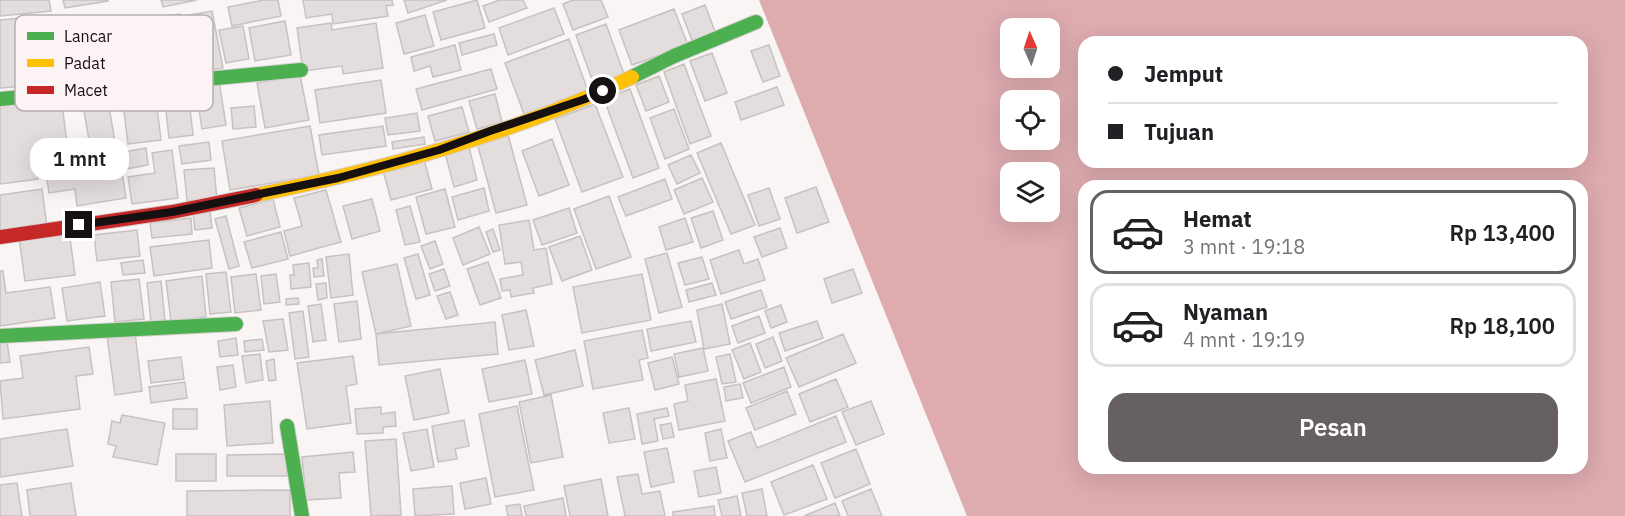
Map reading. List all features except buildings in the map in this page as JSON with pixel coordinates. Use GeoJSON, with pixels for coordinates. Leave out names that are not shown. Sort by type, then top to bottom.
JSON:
{"type":"FeatureCollection","features":[{"type":"Feature","properties":{"kind":"street"},"geometry":{"type":"LineString","coordinates":[[0,237],[172,212],[338,178],[439,150],[585,99],[674,56],[756,22]]}},
{"type":"Feature","properties":{"kind":"street"},"geometry":{"type":"LineString","coordinates":[[213,78],[301,70]]}},
{"type":"Feature","properties":{"kind":"street"},"geometry":{"type":"LineString","coordinates":[[0,99],[15,98]]}},
{"type":"Feature","properties":{"kind":"street"},"geometry":{"type":"LineString","coordinates":[[0,336],[236,324]]}},
{"type":"Feature","properties":{"kind":"street"},"geometry":{"type":"LineString","coordinates":[[287,426],[302,516]]}},
{"type":"Feature","properties":{"kind":"shaded area"},"geometry":{"type":"Polygon","coordinates":[[[759,0],[1625,0],[1625,516],[967,516],[759,0]]]}},
{"type":"Feature","properties":{"kind":"traffic: fast"},"geometry":{"type":"LineString","coordinates":[[632,77],[674,56],[756,22]]}},
{"type":"Feature","properties":{"kind":"traffic: fast"},"geometry":{"type":"LineString","coordinates":[[213,78],[301,70]]}},
{"type":"Feature","properties":{"kind":"traffic: fast"},"geometry":{"type":"LineString","coordinates":[[0,99],[15,98]]}},
{"type":"Feature","properties":{"kind":"traffic: fast"},"geometry":{"type":"LineString","coordinates":[[0,336],[236,324]]}},
{"type":"Feature","properties":{"kind":"traffic: fast"},"geometry":{"type":"LineString","coordinates":[[287,426],[302,516]]}},
{"type":"Feature","properties":{"kind":"traffic: slow"},"geometry":{"type":"LineString","coordinates":[[256,195],[352,174],[447,148],[541,116],[632,77]]}},
{"type":"Feature","properties":{"kind":"traffic: jam"},"geometry":{"type":"LineString","coordinates":[[0,237],[172,212],[256,195]]}},
{"type":"Feature","properties":{"kind":"route"},"geometry":{"type":"LineString","coordinates":[[79,225],[172,212],[338,178],[439,150],[603,91]]}}]}
